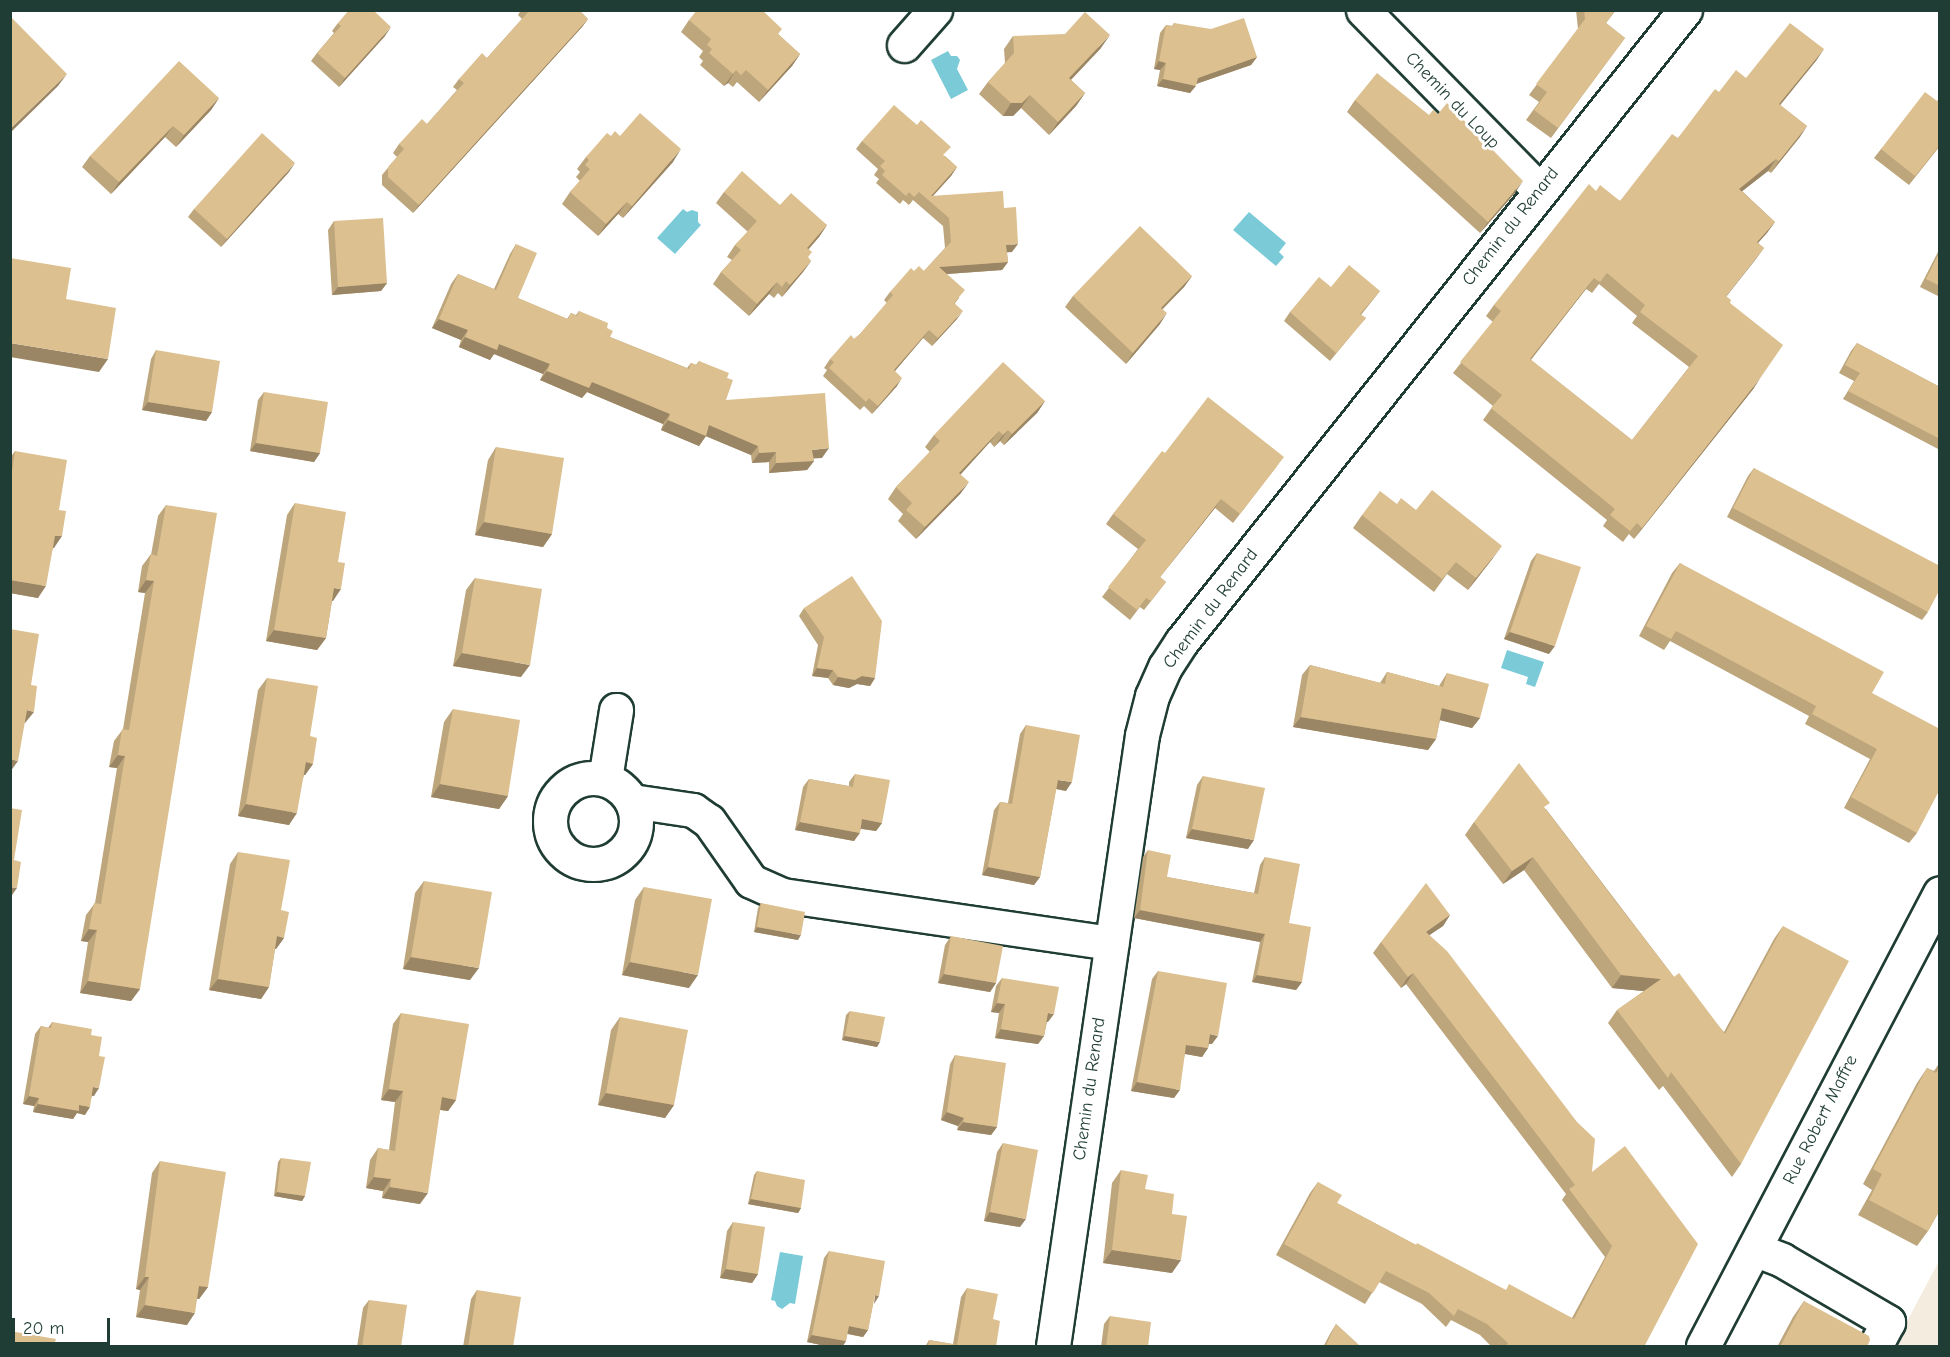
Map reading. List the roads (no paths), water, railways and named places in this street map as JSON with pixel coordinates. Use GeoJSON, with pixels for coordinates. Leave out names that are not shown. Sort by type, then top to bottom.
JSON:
{"type":"FeatureCollection","features":[{"type":"Feature","properties":{"kind":"street"},"geometry":{"type":"LineString","coordinates":[[904,45],[935,10]]}},
{"type":"Feature","properties":{"kind":"street","name":"Chemin du Loup"},"geometry":{"type":"LineString","coordinates":[[1363,10],[1540,191]]}},
{"type":"Feature","properties":{"kind":"street","name":"Chemin du Renard"},"geometry":{"type":"LineString","coordinates":[[1053,1347],[1142,735],[1152,696],[1165,667],[1182,641],[1685,10]]}},
{"type":"Feature","properties":{"kind":"street"},"geometry":{"type":"LineString","coordinates":[[605,779],[616,710]]}},
{"type":"Feature","properties":{"kind":"street"},"geometry":{"type":"LineString","coordinates":[[590,778],[605,779],[616,783],[632,801],[637,814],[636,830],[631,843],[622,855],[608,862],[594,865],[579,863],[566,856],[556,845],[550,831],[550,816],[554,801],[564,789],[576,781],[590,778]]}},
{"type":"Feature","properties":{"kind":"street"},"geometry":{"type":"LineString","coordinates":[[632,801],[693,810],[709,821],[751,881],[782,895],[1112,943]]}},
{"type":"Feature","properties":{"kind":"street","name":"Rue Robert Maffre"},"geometry":{"type":"LineString","coordinates":[[1703,1347],[1940,893]]}},
{"type":"Feature","properties":{"kind":"street"},"geometry":{"type":"LineString","coordinates":[[1754,1249],[1782,1260],[1888,1322],[1875,1347]]}},
{"type":"Feature","properties":{"kind":"water"},"geometry":{"type":"Polygon","coordinates":[[[948,51],[951,56],[957,56],[960,60],[957,69],[968,90],[951,99],[931,60],[948,51]]]}},
{"type":"Feature","properties":{"kind":"water"},"geometry":{"type":"Polygon","coordinates":[[[683,209],[687,212],[692,210],[698,212],[698,222],[701,225],[675,254],[657,238],[683,209]]]}},
{"type":"Feature","properties":{"kind":"water"},"geometry":{"type":"Polygon","coordinates":[[[1249,212],[1286,243],[1279,252],[1284,257],[1276,266],[1233,230],[1249,212]]]}},
{"type":"Feature","properties":{"kind":"water"},"geometry":{"type":"Polygon","coordinates":[[[1507,650],[1544,662],[1535,687],[1526,684],[1528,677],[1501,668],[1507,650]]]}},
{"type":"Feature","properties":{"kind":"water"},"geometry":{"type":"Polygon","coordinates":[[[780,1252],[803,1256],[795,1304],[790,1303],[782,1309],[771,1300],[780,1252]]]}}]}
